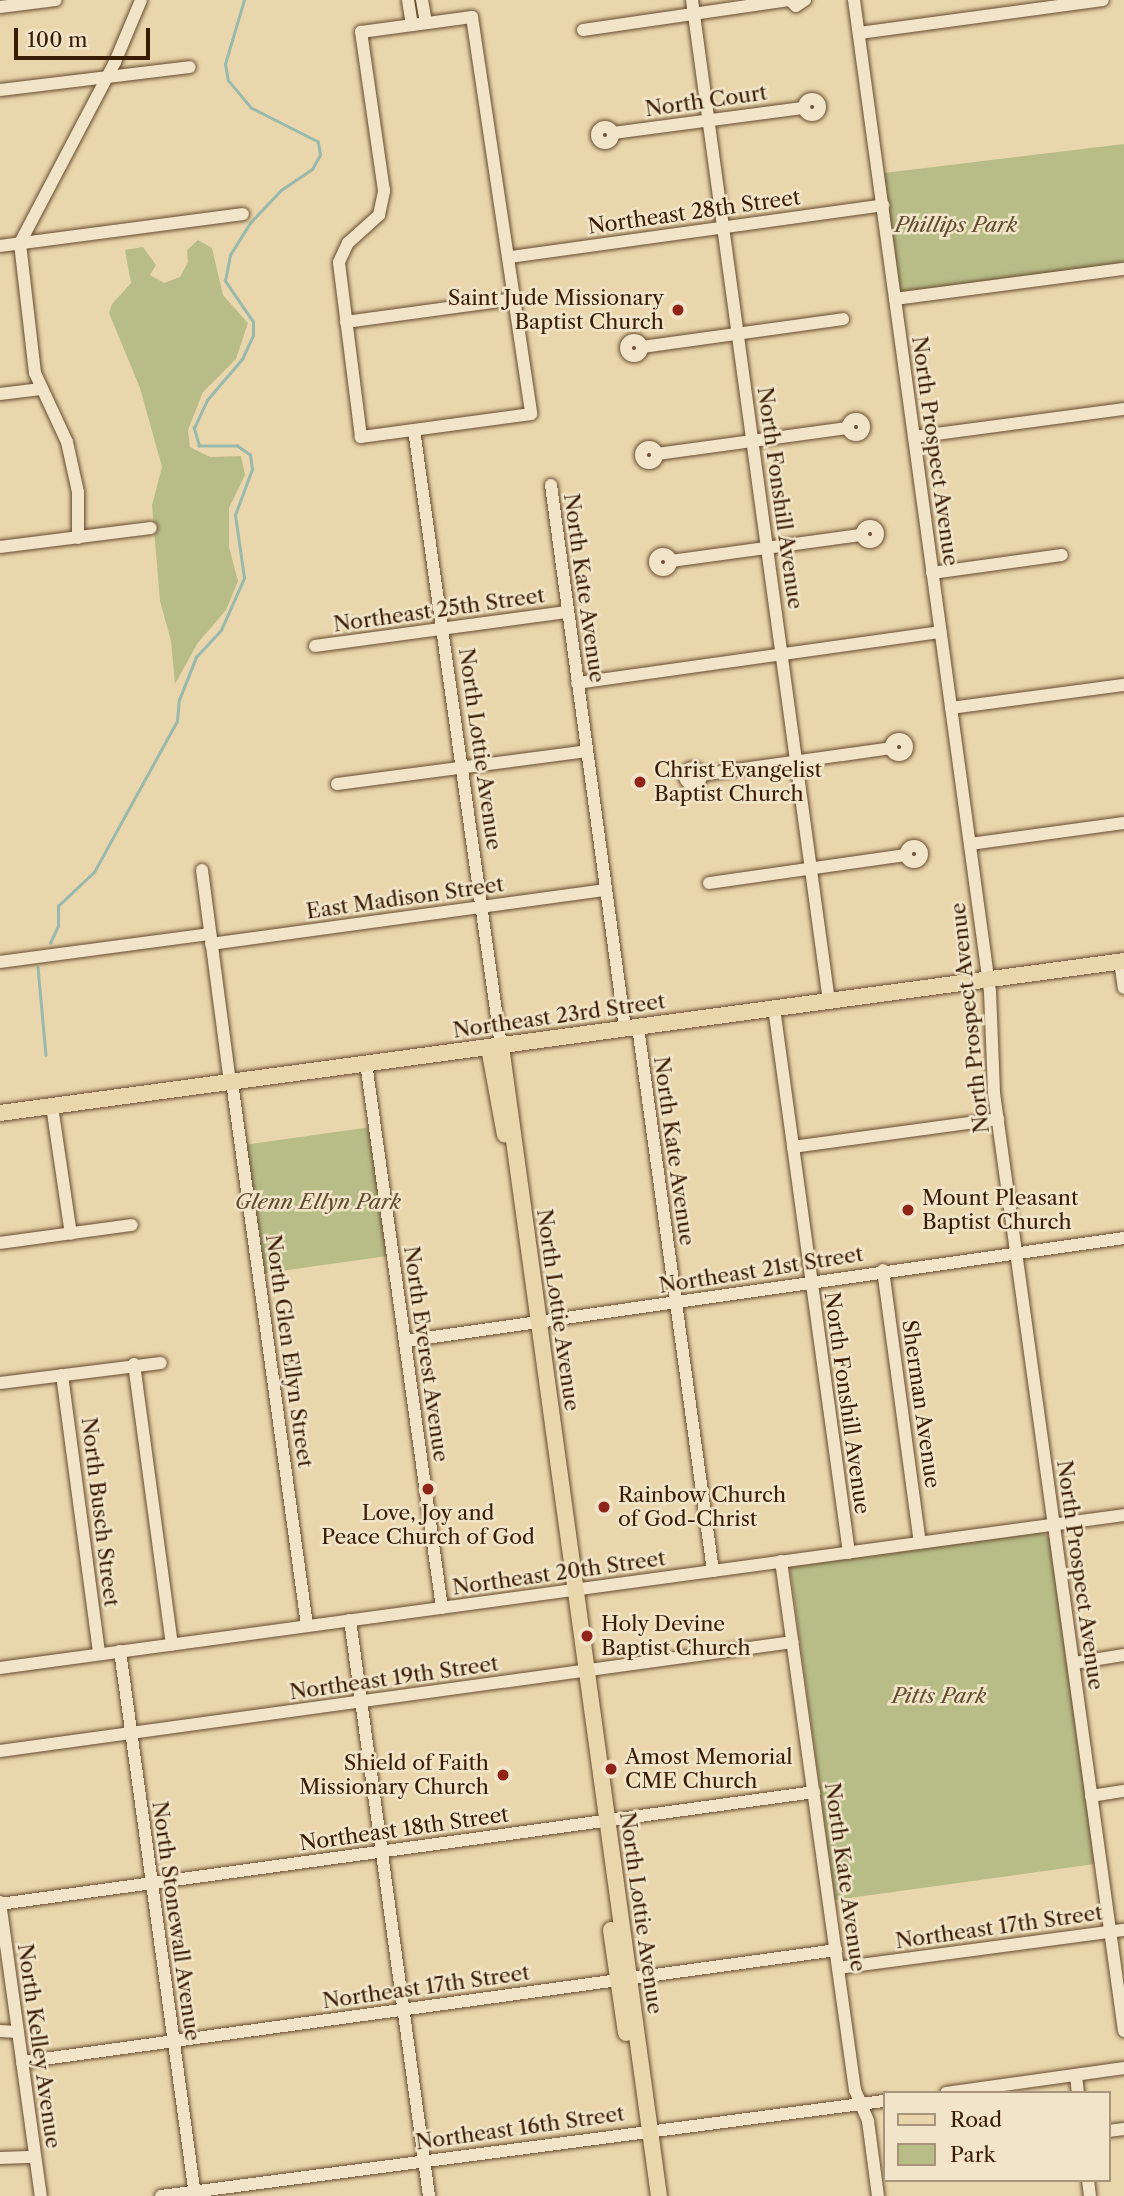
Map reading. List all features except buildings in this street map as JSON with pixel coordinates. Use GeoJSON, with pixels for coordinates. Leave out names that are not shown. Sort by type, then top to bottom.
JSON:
{"type":"FeatureCollection","features":[{"type":"Feature","properties":{"kind":"main road","name":"Northeast 23rd Street"},"geometry":{"type":"LineString","coordinates":[[0,1114],[1122,961]]}},
{"type":"Feature","properties":{"kind":"main road","name":"North Lottie Avenue"},"geometry":{"type":"LineString","coordinates":[[495,1047],[573,1590],[581,1671],[645,2131],[659,2196]]}},
{"type":"Feature","properties":{"kind":"main road","name":"North Lottie Avenue"},"geometry":{"type":"LineString","coordinates":[[645,2131],[648,2196]]}},
{"type":"Feature","properties":{"kind":"street"},"geometry":{"type":"LineString","coordinates":[[0,7],[56,0]]}},
{"type":"Feature","properties":{"kind":"street"},"geometry":{"type":"LineString","coordinates":[[78,538],[73,466],[62,426],[41,389],[20,243],[107,76],[141,0]]}},
{"type":"Feature","properties":{"kind":"street"},"geometry":{"type":"LineString","coordinates":[[408,0],[412,25]]}},
{"type":"Feature","properties":{"kind":"street"},"geometry":{"type":"LineString","coordinates":[[422,0],[426,23]]}},
{"type":"Feature","properties":{"kind":"street","name":"North Fonshill Avenue"},"geometry":{"type":"LineString","coordinates":[[692,0],[829,1002]]}},
{"type":"Feature","properties":{"kind":"street"},"geometry":{"type":"LineString","coordinates":[[583,30],[789,0],[796,6],[805,0]]}},
{"type":"Feature","properties":{"kind":"street","name":"North Prospect Avenue"},"geometry":{"type":"LineString","coordinates":[[854,0],[989,980],[998,1119],[1124,2031]]}},
{"type":"Feature","properties":{"kind":"street"},"geometry":{"type":"LineString","coordinates":[[859,33],[1103,0]]}},
{"type":"Feature","properties":{"kind":"street"},"geometry":{"type":"LineString","coordinates":[[472,17],[499,211],[510,257],[531,414],[361,437],[340,262],[348,243],[373,223],[384,201],[361,32],[426,23],[472,17]]}},
{"type":"Feature","properties":{"kind":"street"},"geometry":{"type":"LineString","coordinates":[[0,90],[190,67]]}},
{"type":"Feature","properties":{"kind":"street","name":"North Court"},"geometry":{"type":"LineString","coordinates":[[613,133],[804,108]]}},
{"type":"Feature","properties":{"kind":"street","name":"Northeast 28th Street"},"geometry":{"type":"LineString","coordinates":[[510,257],[883,205]]}},
{"type":"Feature","properties":{"kind":"street"},"geometry":{"type":"LineString","coordinates":[[0,246],[243,214]]}},
{"type":"Feature","properties":{"kind":"street"},"geometry":{"type":"LineString","coordinates":[[895,299],[1124,269]]}},
{"type":"Feature","properties":{"kind":"street"},"geometry":{"type":"LineString","coordinates":[[346,322],[515,299]]}},
{"type":"Feature","properties":{"kind":"street"},"geometry":{"type":"LineString","coordinates":[[642,347],[843,319]]}},
{"type":"Feature","properties":{"kind":"street"},"geometry":{"type":"LineString","coordinates":[[0,394],[41,389]]}},
{"type":"Feature","properties":{"kind":"street"},"geometry":{"type":"LineString","coordinates":[[914,437],[1124,409]]}},
{"type":"Feature","properties":{"kind":"street"},"geometry":{"type":"LineString","coordinates":[[657,454],[847,428]]}},
{"type":"Feature","properties":{"kind":"street","name":"North Lottie Avenue"},"geometry":{"type":"LineString","coordinates":[[414,430],[480,907],[495,1047]]}},
{"type":"Feature","properties":{"kind":"street","name":"North Kate Avenue"},"geometry":{"type":"LineString","coordinates":[[551,485],[605,890],[631,1028],[676,1304],[713,1571]]}},
{"type":"Feature","properties":{"kind":"street"},"geometry":{"type":"LineString","coordinates":[[0,547],[151,528]]}},
{"type":"Feature","properties":{"kind":"street"},"geometry":{"type":"LineString","coordinates":[[671,561],[862,535]]}},
{"type":"Feature","properties":{"kind":"street"},"geometry":{"type":"LineString","coordinates":[[932,573],[1062,555]]}},
{"type":"Feature","properties":{"kind":"street","name":"Northeast 25th Street"},"geometry":{"type":"LineString","coordinates":[[314,646],[568,612]]}},
{"type":"Feature","properties":{"kind":"street"},"geometry":{"type":"LineString","coordinates":[[578,683],[940,632]]}},
{"type":"Feature","properties":{"kind":"street"},"geometry":{"type":"LineString","coordinates":[[951,708],[1124,685]]}},
{"type":"Feature","properties":{"kind":"street"},"geometry":{"type":"LineString","coordinates":[[700,775],[891,748]]}},
{"type":"Feature","properties":{"kind":"street"},"geometry":{"type":"LineString","coordinates":[[337,784],[587,751]]}},
{"type":"Feature","properties":{"kind":"street"},"geometry":{"type":"LineString","coordinates":[[970,844],[1124,823]]}},
{"type":"Feature","properties":{"kind":"street"},"geometry":{"type":"LineString","coordinates":[[709,883],[905,855]]}},
{"type":"Feature","properties":{"kind":"street","name":"North Glen Ellyn Street"},"geometry":{"type":"LineString","coordinates":[[202,870],[307,1625]]}},
{"type":"Feature","properties":{"kind":"street","name":"East Madison Street"},"geometry":{"type":"LineString","coordinates":[[0,962],[480,907],[605,890]]}},
{"type":"Feature","properties":{"kind":"street"},"geometry":{"type":"LineString","coordinates":[[1122,961],[1124,988]]}},
{"type":"Feature","properties":{"kind":"street","name":"North Fonshill Avenue"},"geometry":{"type":"LineString","coordinates":[[774,1008],[849,1553]]}},
{"type":"Feature","properties":{"kind":"street","name":"North Everest Avenue"},"geometry":{"type":"LineString","coordinates":[[366,1063],[442,1608]]}},
{"type":"Feature","properties":{"kind":"street"},"geometry":{"type":"LineString","coordinates":[[51,1106],[71,1234]]}},
{"type":"Feature","properties":{"kind":"street"},"geometry":{"type":"LineString","coordinates":[[793,1147],[998,1119]]}},
{"type":"Feature","properties":{"kind":"street"},"geometry":{"type":"LineString","coordinates":[[0,1243],[132,1225]]}},
{"type":"Feature","properties":{"kind":"street","name":"Northeast 21st Street"},"geometry":{"type":"LineString","coordinates":[[405,1341],[676,1304],[810,1280],[1124,1238]]}},
{"type":"Feature","properties":{"kind":"street","name":"Sherman Avenue"},"geometry":{"type":"LineString","coordinates":[[883,1270],[920,1542]]}},
{"type":"Feature","properties":{"kind":"street"},"geometry":{"type":"LineString","coordinates":[[0,1383],[134,1364],[161,1363]]}},
{"type":"Feature","properties":{"kind":"street"},"geometry":{"type":"LineString","coordinates":[[134,1364],[172,1644]]}},
{"type":"Feature","properties":{"kind":"street","name":"North Busch Street"},"geometry":{"type":"LineString","coordinates":[[62,1375],[99,1654]]}},
{"type":"Feature","properties":{"kind":"street","name":"Northeast 20th Street"},"geometry":{"type":"LineString","coordinates":[[0,1668],[1124,1515]]}},
{"type":"Feature","properties":{"kind":"street","name":"North Kate Avenue"},"geometry":{"type":"LineString","coordinates":[[781,1561],[838,1968],[861,2104],[868,2121],[878,2196]]}},
{"type":"Feature","properties":{"kind":"street"},"geometry":{"type":"LineString","coordinates":[[350,1620],[429,2196]]}},
{"type":"Feature","properties":{"kind":"street","name":"Northeast 19th Street"},"geometry":{"type":"LineString","coordinates":[[0,1751],[793,1642]]}},
{"type":"Feature","properties":{"kind":"street","name":"North Stonewall Avenue"},"geometry":{"type":"LineString","coordinates":[[120,1651],[194,2194]]}},
{"type":"Feature","properties":{"kind":"street"},"geometry":{"type":"LineString","coordinates":[[1074,1663],[1124,1655]]}},
{"type":"Feature","properties":{"kind":"street"},"geometry":{"type":"LineString","coordinates":[[1091,1796],[1124,1791]]}},
{"type":"Feature","properties":{"kind":"street","name":"Northeast 18th Street"},"geometry":{"type":"LineString","coordinates":[[0,1903],[814,1792]]}},
{"type":"Feature","properties":{"kind":"street","name":"North Kelley Avenue"},"geometry":{"type":"LineString","coordinates":[[0,1903],[41,2196]]}},
{"type":"Feature","properties":{"kind":"street","name":"Northeast 17th Street"},"geometry":{"type":"LineString","coordinates":[[838,1968],[1124,1930]]}},
{"type":"Feature","properties":{"kind":"street","name":"Northeast 17th Street"},"geometry":{"type":"LineString","coordinates":[[22,2062],[836,1950]]}},
{"type":"Feature","properties":{"kind":"street"},"geometry":{"type":"LineString","coordinates":[[0,2031],[18,2032]]}},
{"type":"Feature","properties":{"kind":"street"},"geometry":{"type":"LineString","coordinates":[[960,2091],[1124,2068]]}},
{"type":"Feature","properties":{"kind":"street"},"geometry":{"type":"LineString","coordinates":[[1076,2075],[1078,2091]]}},
{"type":"Feature","properties":{"kind":"street","name":"Northeast 16th Street"},"geometry":{"type":"LineString","coordinates":[[161,2196],[194,2194],[645,2131],[883,2101]]}},
{"type":"Feature","properties":{"kind":"street"},"geometry":{"type":"LineString","coordinates":[[0,2158],[35,2157]]}},
{"type":"Feature","properties":{"kind":"green space","name":"Phillips Park"},"geometry":{"type":"Polygon","coordinates":[[[1124,144],[1124,264],[905,292],[899,289],[884,173],[1124,144]]]}},
{"type":"Feature","properties":{"kind":"green space"},"geometry":{"type":"Polygon","coordinates":[[[198,240],[212,248],[223,295],[248,323],[236,359],[203,392],[188,430],[190,447],[210,457],[241,456],[245,475],[229,508],[229,547],[238,581],[226,610],[197,644],[175,684],[171,641],[160,601],[152,505],[162,467],[140,388],[109,313],[112,304],[131,283],[125,250],[143,247],[156,265],[150,275],[164,283],[180,277],[188,262],[187,250],[198,240]]]}},
{"type":"Feature","properties":{"kind":"green space","name":"Glenn Ellyn Park"},"geometry":{"type":"Polygon","coordinates":[[[371,1127],[389,1256],[263,1273],[245,1145],[371,1127]]]}},
{"type":"Feature","properties":{"kind":"green space","name":"Pitts Park"},"geometry":{"type":"Polygon","coordinates":[[[1041,1532],[1050,1538],[1095,1864],[835,1900],[790,1567],[1041,1532]]]}},
{"type":"Feature","properties":{"kind":"waterway"},"geometry":{"type":"LineString","coordinates":[[50,943],[58,926],[58,906],[94,872],[177,721],[179,700],[196,657],[221,630],[244,578],[235,515],[252,469],[250,455],[237,446],[199,446],[194,428],[207,400],[242,359],[253,335],[253,322],[225,281],[230,255],[250,223],[281,190],[312,169],[320,155],[318,142],[251,108],[228,81],[225,64],[244,0]]}},
{"type":"Feature","properties":{"kind":"waterway"},"geometry":{"type":"LineString","coordinates":[[38,967],[46,1055]]}},
{"type":"Feature","properties":{"kind":"place","name":"Saint Jude Missionary Baptist Church"},"geometry":{"type":"Point","coordinates":[678,310]}},
{"type":"Feature","properties":{"kind":"place","name":"Christ Evangelist Baptist Church"},"geometry":{"type":"Point","coordinates":[640,782]}},
{"type":"Feature","properties":{"kind":"place","name":"Mount Pleasant Baptist Church"},"geometry":{"type":"Point","coordinates":[908,1210]}},
{"type":"Feature","properties":{"kind":"place","name":"Love, Joy and Peace Church of God"},"geometry":{"type":"Point","coordinates":[428,1489]}},
{"type":"Feature","properties":{"kind":"place","name":"Rainbow Church of God-Christ"},"geometry":{"type":"Point","coordinates":[604,1507]}},
{"type":"Feature","properties":{"kind":"place","name":"Holy Devine Baptist Church"},"geometry":{"type":"Point","coordinates":[587,1636]}},
{"type":"Feature","properties":{"kind":"place","name":"Amost Memorial CME Church"},"geometry":{"type":"Point","coordinates":[611,1769]}},
{"type":"Feature","properties":{"kind":"place","name":"Shield of Faith Missionary Church"},"geometry":{"type":"Point","coordinates":[503,1775]}}]}
